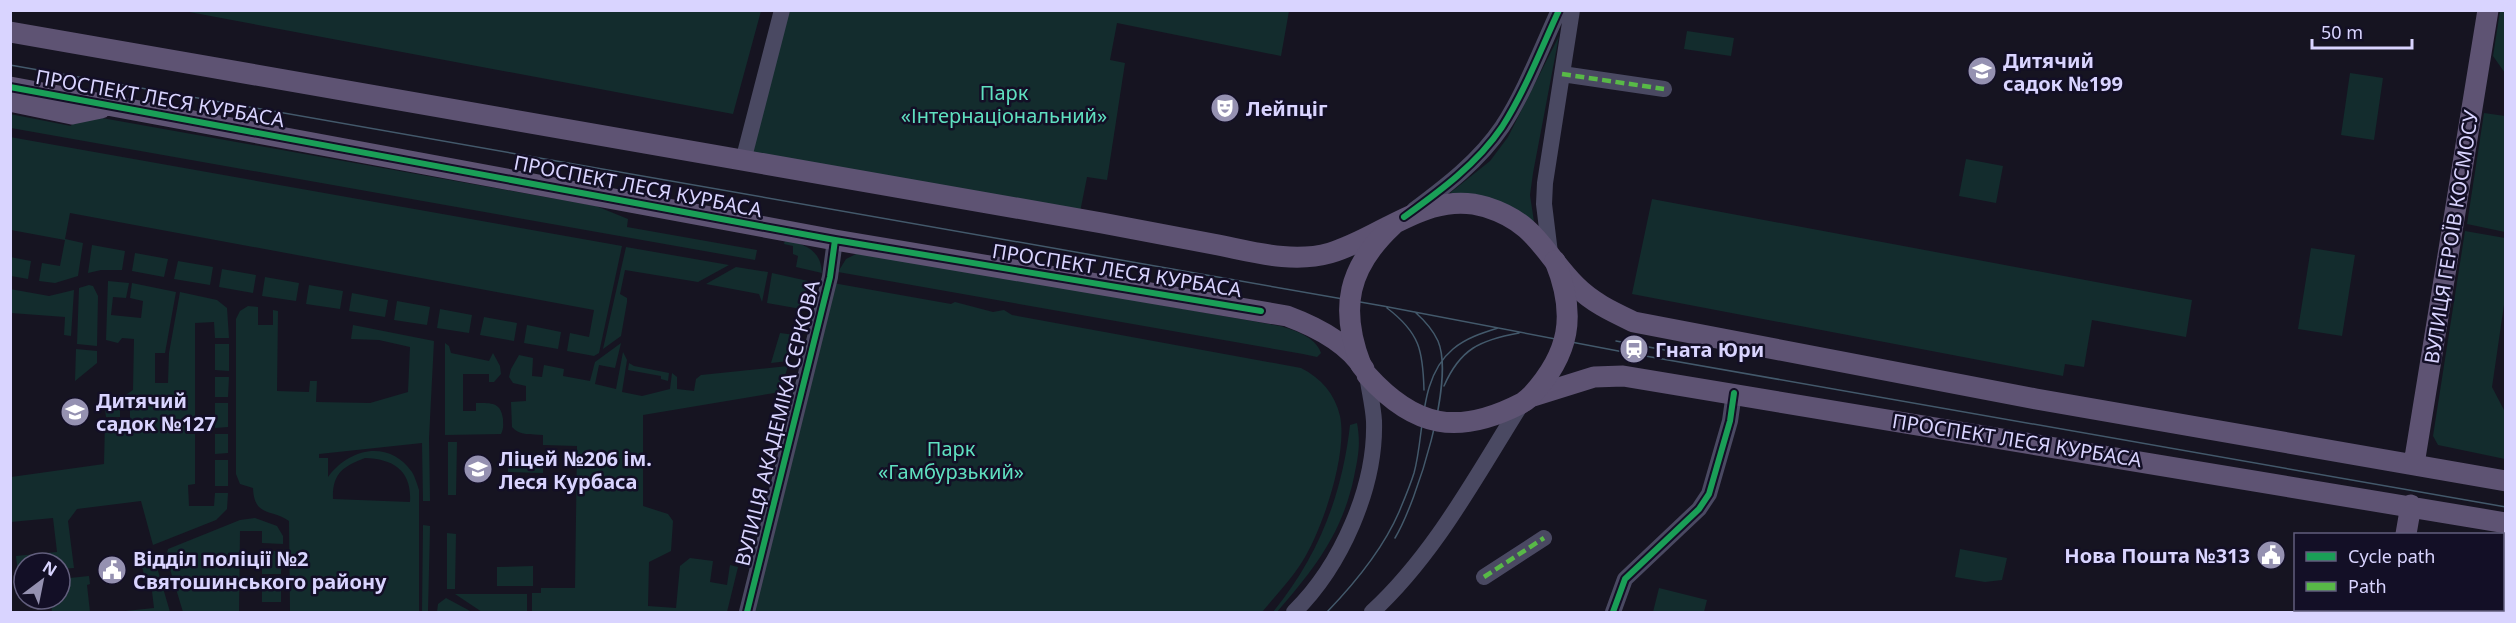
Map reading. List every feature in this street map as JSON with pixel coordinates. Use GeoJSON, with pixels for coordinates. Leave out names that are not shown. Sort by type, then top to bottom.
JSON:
{"type":"FeatureCollection","features":[{"type":"Feature","properties":{"kind":"main road","name":"ВУЛИЦЯ ГЕРОЇВ КОСМОСУ"},"geometry":{"type":"LineString","coordinates":[[2414,464],[2488,10]]}},
{"type":"Feature","properties":{"kind":"main road","name":"ПРОСПЕКТ ЛЕСЯ КУРБАСА"},"geometry":{"type":"LineString","coordinates":[[10,32],[1102,223],[1276,256],[1313,257],[1330,253],[1399,221],[1439,206],[1457,203],[1484,206],[1510,216],[1525,227],[1552,257]]}},
{"type":"Feature","properties":{"kind":"main road","name":"ПРОСПЕКТ ЛЕСЯ КУРБАСА"},"geometry":{"type":"LineString","coordinates":[[10,87],[589,193],[640,216],[714,231],[744,224],[758,225],[1287,316],[1321,331],[1364,370],[1386,397],[1411,413],[1439,422],[1468,423],[1496,417],[1526,400],[1594,377],[1623,376],[2411,505],[2505,523]]}},
{"type":"Feature","properties":{"kind":"main road"},"geometry":{"type":"LineString","coordinates":[[10,101],[72,114],[109,106],[116,107]]}},
{"type":"Feature","properties":{"kind":"main road"},"geometry":{"type":"LineString","coordinates":[[1364,370],[1352,340],[1348,315],[1351,289],[1360,265],[1374,243],[1399,221]]}},
{"type":"Feature","properties":{"kind":"main road"},"geometry":{"type":"LineString","coordinates":[[1552,257],[1575,286],[1596,303],[1634,322],[2036,399],[2505,481]]}},
{"type":"Feature","properties":{"kind":"main road"},"geometry":{"type":"LineString","coordinates":[[1526,400],[1560,357],[1567,333],[1568,308],[1564,284],[1552,257]]}},
{"type":"Feature","properties":{"kind":"main road"},"geometry":{"type":"LineString","coordinates":[[2406,533],[2411,505]]}},
{"type":"Feature","properties":{"kind":"street"},"geometry":{"type":"LineString","coordinates":[[743,160],[782,10]]}},
{"type":"Feature","properties":{"kind":"street"},"geometry":{"type":"LineString","coordinates":[[1399,221],[1448,184],[1489,144],[1512,108],[1559,10]]}},
{"type":"Feature","properties":{"kind":"street"},"geometry":{"type":"LineString","coordinates":[[1552,257],[1544,204],[1545,183],[1572,10]]}},
{"type":"Feature","properties":{"kind":"street"},"geometry":{"type":"LineString","coordinates":[[1562,74],[1664,89]]}},
{"type":"Feature","properties":{"kind":"street","name":"ВУЛИЦЯ АКАДЕМІКА СЄРКОВА"},"geometry":{"type":"LineString","coordinates":[[747,612],[830,276],[835,240]]}},
{"type":"Feature","properties":{"kind":"street"},"geometry":{"type":"LineString","coordinates":[[1294,612],[1332,564],[1352,525],[1365,488],[1372,450],[1374,420],[1364,370]]}},
{"type":"Feature","properties":{"kind":"street"},"geometry":{"type":"LineString","coordinates":[[1613,612],[1624,579],[1699,509],[1709,494],[1730,421],[1734,393]]}},
{"type":"Feature","properties":{"kind":"street"},"geometry":{"type":"LineString","coordinates":[[1372,612],[1393,593],[1424,558],[1526,400]]}},
{"type":"Feature","properties":{"kind":"street"},"geometry":{"type":"LineString","coordinates":[[1484,577],[1544,538]]}},
{"type":"Feature","properties":{"kind":"green space"},"geometry":{"type":"Polygon","coordinates":[[[184,11],[761,11],[733,114],[184,11]]]}},
{"type":"Feature","properties":{"kind":"green space","name":"Парк «Інтернаціональний»"},"geometry":{"type":"Polygon","coordinates":[[[788,11],[1289,11],[1281,56],[1117,23],[1110,60],[1125,63],[1107,180],[1087,177],[1080,212],[751,154],[788,11]]]}},
{"type":"Feature","properties":{"kind":"green space"},"geometry":{"type":"Polygon","coordinates":[[[2500,11],[2505,11],[2505,73],[2493,56],[2500,11]]]}},
{"type":"Feature","properties":{"kind":"green space"},"geometry":{"type":"Polygon","coordinates":[[[1687,31],[1734,38],[1731,56],[1684,49],[1687,31]]]}},
{"type":"Feature","properties":{"kind":"green space"},"geometry":{"type":"Polygon","coordinates":[[[1559,36],[1530,195],[1534,222],[1478,196],[1450,193],[1490,161],[1508,137],[1559,36]]]}},
{"type":"Feature","properties":{"kind":"green space"},"geometry":{"type":"Polygon","coordinates":[[[2350,73],[2383,78],[2374,140],[2341,135],[2350,73]]]}},
{"type":"Feature","properties":{"kind":"green space"},"geometry":{"type":"Polygon","coordinates":[[[2484,113],[2505,116],[2505,232],[2467,224],[2484,113]]]}},
{"type":"Feature","properties":{"kind":"green space"},"geometry":{"type":"Polygon","coordinates":[[[10,114],[71,126],[72,123],[102,118],[596,206],[628,219],[627,227],[757,250],[755,260],[11,128],[10,114]]]}},
{"type":"Feature","properties":{"kind":"green space"},"geometry":{"type":"Polygon","coordinates":[[[10,137],[622,246],[599,353],[594,356],[567,351],[570,333],[589,337],[594,310],[70,213],[65,239],[83,243],[78,276],[55,283],[39,281],[42,263],[60,266],[65,240],[11,230],[10,137]]]}},
{"type":"Feature","properties":{"kind":"green space"},"geometry":{"type":"Polygon","coordinates":[[[1966,159],[2003,166],[1996,203],[1959,196],[1966,159]]]}},
{"type":"Feature","properties":{"kind":"green space"},"geometry":{"type":"Polygon","coordinates":[[[1652,199],[2192,300],[2186,337],[2092,320],[2084,367],[2065,364],[2063,376],[1632,294],[1652,199]]]}},
{"type":"Feature","properties":{"kind":"green space"},"geometry":{"type":"Polygon","coordinates":[[[2465,231],[2505,238],[2505,298],[2492,387],[2505,412],[2505,459],[2438,445],[2433,436],[2465,231]]]}},
{"type":"Feature","properties":{"kind":"green space"},"geometry":{"type":"Polygon","coordinates":[[[785,240],[811,249],[819,259],[822,273],[796,267],[798,256],[793,254],[793,246],[784,244],[785,240]]]}},
{"type":"Feature","properties":{"kind":"green space"},"geometry":{"type":"Polygon","coordinates":[[[92,245],[125,251],[122,270],[101,270],[88,273],[92,245]]]}},
{"type":"Feature","properties":{"kind":"green space"},"geometry":{"type":"Polygon","coordinates":[[[626,247],[729,265],[698,282],[625,270],[620,294],[627,298],[627,302],[621,336],[603,349],[626,247]]]}},
{"type":"Feature","properties":{"kind":"green space"},"geometry":{"type":"Polygon","coordinates":[[[2311,248],[2355,255],[2342,336],[2298,329],[2311,248]]]}},
{"type":"Feature","properties":{"kind":"green space"},"geometry":{"type":"Polygon","coordinates":[[[860,252],[1280,326],[1310,338],[1321,353],[1317,357],[838,272],[846,259],[860,252]]]}},
{"type":"Feature","properties":{"kind":"green space"},"geometry":{"type":"Polygon","coordinates":[[[135,253],[168,259],[164,277],[132,271],[135,253]]]}},
{"type":"Feature","properties":{"kind":"green space"},"geometry":{"type":"Polygon","coordinates":[[[10,257],[31,261],[28,279],[11,276],[10,257]]]}},
{"type":"Feature","properties":{"kind":"green space"},"geometry":{"type":"Polygon","coordinates":[[[178,261],[213,267],[210,285],[174,279],[178,261]]]}},
{"type":"Feature","properties":{"kind":"green space"},"geometry":{"type":"Polygon","coordinates":[[[736,267],[768,272],[762,302],[759,294],[706,284],[736,267]]]}},
{"type":"Feature","properties":{"kind":"green space"},"geometry":{"type":"Polygon","coordinates":[[[222,269],[256,275],[253,293],[219,287],[222,269]]]}},
{"type":"Feature","properties":{"kind":"green space"},"geometry":{"type":"Polygon","coordinates":[[[772,273],[808,281],[801,309],[767,303],[772,273]]]}},
{"type":"Feature","properties":{"kind":"green space"},"geometry":{"type":"Polygon","coordinates":[[[265,277],[299,283],[296,301],[262,296],[265,277]]]}},
{"type":"Feature","properties":{"kind":"green space"},"geometry":{"type":"Polygon","coordinates":[[[108,281],[129,283],[126,298],[113,297],[111,315],[141,318],[143,301],[130,298],[132,283],[176,292],[165,353],[155,353],[155,383],[168,383],[169,353],[180,292],[217,300],[227,308],[229,338],[215,338],[214,322],[195,323],[195,420],[185,421],[186,434],[195,434],[195,484],[188,485],[189,506],[214,506],[215,493],[228,493],[227,509],[216,520],[153,545],[141,501],[77,509],[68,521],[72,551],[57,551],[53,518],[11,522],[11,477],[104,464],[105,422],[130,422],[130,408],[120,408],[120,417],[106,417],[105,409],[133,390],[134,339],[122,338],[118,343],[106,340],[108,281]]]}},
{"type":"Feature","properties":{"kind":"green space","name":"Парк «Гамбурзький»"},"geometry":{"type":"Polygon","coordinates":[[[833,283],[951,304],[955,302],[993,312],[1004,310],[1012,315],[1301,368],[1308,372],[1321,382],[1335,401],[1340,416],[1341,432],[1337,471],[1332,492],[1318,531],[1302,562],[1262,612],[751,612],[833,283]]]}},
{"type":"Feature","properties":{"kind":"green space"},"geometry":{"type":"Polygon","coordinates":[[[309,285],[343,291],[340,309],[306,304],[309,285]]]}},
{"type":"Feature","properties":{"kind":"green space"},"geometry":{"type":"Polygon","coordinates":[[[93,286],[98,296],[97,346],[77,344],[79,288],[93,286]]]}},
{"type":"Feature","properties":{"kind":"green space"},"geometry":{"type":"Polygon","coordinates":[[[10,289],[49,296],[74,290],[71,336],[64,335],[65,317],[11,313],[10,289]]]}},
{"type":"Feature","properties":{"kind":"green space"},"geometry":{"type":"Polygon","coordinates":[[[352,293],[388,300],[385,317],[349,311],[352,293]]]}},
{"type":"Feature","properties":{"kind":"green space"},"geometry":{"type":"Polygon","coordinates":[[[397,301],[430,307],[427,325],[394,320],[397,301]]]}},
{"type":"Feature","properties":{"kind":"green space"},"geometry":{"type":"Polygon","coordinates":[[[248,306],[258,307],[258,325],[273,325],[273,310],[278,311],[277,391],[309,392],[310,381],[317,381],[316,402],[370,403],[408,392],[410,347],[379,340],[351,339],[353,325],[434,341],[429,438],[430,501],[423,501],[422,443],[319,454],[319,458],[328,458],[328,477],[347,459],[369,451],[381,451],[392,455],[412,472],[419,490],[419,612],[290,612],[289,521],[260,508],[254,497],[253,488],[240,484],[236,474],[236,319],[240,311],[248,306]],[[365,458],[340,472],[334,483],[333,499],[410,502],[408,482],[404,475],[393,464],[365,458]]]}},
{"type":"Feature","properties":{"kind":"green space"},"geometry":{"type":"Polygon","coordinates":[[[440,309],[472,315],[469,333],[437,328],[440,309]]]}},
{"type":"Feature","properties":{"kind":"green space"},"geometry":{"type":"Polygon","coordinates":[[[484,317],[517,323],[514,341],[480,335],[484,317]]]}},
{"type":"Feature","properties":{"kind":"green space"},"geometry":{"type":"Polygon","coordinates":[[[527,325],[561,332],[558,349],[524,343],[527,325]]]}},
{"type":"Feature","properties":{"kind":"green space"},"geometry":{"type":"Polygon","coordinates":[[[780,333],[795,335],[788,361],[771,363],[780,333]]]}},
{"type":"Feature","properties":{"kind":"green space"},"geometry":{"type":"Polygon","coordinates":[[[445,343],[449,346],[451,353],[489,361],[493,353],[500,366],[501,374],[494,382],[489,382],[489,374],[463,374],[463,411],[476,411],[476,403],[498,406],[503,419],[501,434],[445,435],[445,343]]]}},
{"type":"Feature","properties":{"kind":"green space"},"geometry":{"type":"Polygon","coordinates":[[[621,343],[615,368],[599,365],[595,384],[616,389],[623,352],[627,360],[622,392],[642,396],[670,389],[672,373],[677,377],[677,389],[694,391],[696,379],[701,375],[788,366],[780,392],[643,415],[643,506],[668,514],[673,521],[671,551],[649,562],[648,606],[676,608],[680,566],[690,558],[713,561],[710,582],[727,585],[730,565],[738,567],[727,612],[532,612],[532,593],[541,593],[541,588],[575,588],[577,446],[543,445],[543,435],[522,433],[512,427],[511,402],[526,401],[526,386],[513,383],[509,377],[511,369],[519,355],[533,358],[532,376],[542,377],[544,365],[564,369],[563,376],[590,381],[595,362],[621,343]]]}},
{"type":"Feature","properties":{"kind":"green space"},"geometry":{"type":"Polygon","coordinates":[[[215,344],[229,344],[229,371],[215,370],[215,344]]]}},
{"type":"Feature","properties":{"kind":"green space"},"geometry":{"type":"Polygon","coordinates":[[[76,349],[97,351],[97,363],[75,381],[76,349]]]}},
{"type":"Feature","properties":{"kind":"green space"},"geometry":{"type":"Polygon","coordinates":[[[629,363],[669,373],[668,381],[661,379],[661,376],[628,370],[629,363]]]}},
{"type":"Feature","properties":{"kind":"green space"},"geometry":{"type":"Polygon","coordinates":[[[215,377],[229,377],[228,397],[215,397],[215,377]]]}},
{"type":"Feature","properties":{"kind":"green space"},"geometry":{"type":"Polygon","coordinates":[[[215,403],[228,403],[228,427],[215,428],[215,403]]]}},
{"type":"Feature","properties":{"kind":"green space"},"geometry":{"type":"Polygon","coordinates":[[[1357,423],[1358,457],[1342,516],[1325,550],[1303,581],[1277,612],[1273,612],[1303,570],[1315,547],[1334,501],[1350,425],[1357,423]]]}},
{"type":"Feature","properties":{"kind":"green space"},"geometry":{"type":"Polygon","coordinates":[[[215,434],[228,434],[228,453],[215,454],[215,434]]]}},
{"type":"Feature","properties":{"kind":"green space"},"geometry":{"type":"Polygon","coordinates":[[[448,442],[457,442],[456,495],[448,495],[448,442]]]}},
{"type":"Feature","properties":{"kind":"green space"},"geometry":{"type":"Polygon","coordinates":[[[508,455],[543,456],[543,473],[508,472],[508,455]]]}},
{"type":"Feature","properties":{"kind":"green space"},"geometry":{"type":"Polygon","coordinates":[[[215,460],[228,460],[228,486],[215,486],[215,460]]]}},
{"type":"Feature","properties":{"kind":"green space"},"geometry":{"type":"Polygon","coordinates":[[[255,518],[277,526],[283,536],[283,544],[262,543],[262,531],[240,531],[239,612],[183,612],[166,556],[168,549],[240,520],[255,518]]]}},
{"type":"Feature","properties":{"kind":"green space"},"geometry":{"type":"Polygon","coordinates":[[[423,525],[430,526],[428,612],[422,612],[423,525]]]}},
{"type":"Feature","properties":{"kind":"green space"},"geometry":{"type":"Polygon","coordinates":[[[447,533],[456,534],[455,589],[447,589],[447,533]]]}},
{"type":"Feature","properties":{"kind":"green space"},"geometry":{"type":"Polygon","coordinates":[[[2504,547],[2506,547],[2505,612],[2403,612],[2504,611],[2504,547]]]}},
{"type":"Feature","properties":{"kind":"green space"},"geometry":{"type":"Polygon","coordinates":[[[1960,549],[2007,558],[2002,580],[1985,582],[1955,577],[1960,549]]]}},
{"type":"Feature","properties":{"kind":"green space"},"geometry":{"type":"Polygon","coordinates":[[[262,551],[282,551],[281,574],[262,574],[262,551]]]}},
{"type":"Feature","properties":{"kind":"green space"},"geometry":{"type":"Polygon","coordinates":[[[154,557],[170,612],[116,612],[154,608],[151,583],[145,584],[143,570],[139,563],[154,557]]]}},
{"type":"Feature","properties":{"kind":"green space"},"geometry":{"type":"Polygon","coordinates":[[[533,566],[533,586],[497,586],[497,567],[533,566]]]}},
{"type":"Feature","properties":{"kind":"green space"},"geometry":{"type":"Polygon","coordinates":[[[89,576],[90,584],[87,585],[90,612],[52,612],[72,611],[72,578],[89,576]]]}},
{"type":"Feature","properties":{"kind":"green space"},"geometry":{"type":"Polygon","coordinates":[[[262,581],[281,582],[281,602],[262,602],[262,581]]]}},
{"type":"Feature","properties":{"kind":"green space"},"geometry":{"type":"Polygon","coordinates":[[[1659,588],[1707,600],[1704,612],[1653,612],[1659,588]]]}},
{"type":"Feature","properties":{"kind":"green space"},"geometry":{"type":"Polygon","coordinates":[[[455,594],[527,594],[527,612],[482,612],[455,594]]]}},
{"type":"Feature","properties":{"kind":"green space"},"geometry":{"type":"Polygon","coordinates":[[[446,598],[472,612],[437,612],[438,604],[446,598]]]}},
{"type":"Feature","properties":{"kind":"tram line"},"geometry":{"type":"LineString","coordinates":[[10,65],[1383,306],[1634,354],[2506,507]]}},
{"type":"Feature","properties":{"kind":"tram line"},"geometry":{"type":"LineString","coordinates":[[1387,308],[1407,326],[1413,335],[1421,354],[1424,390]]}},
{"type":"Feature","properties":{"kind":"tram line"},"geometry":{"type":"LineString","coordinates":[[1395,538],[1404,521],[1423,470],[1438,411],[1442,383],[1442,359],[1438,341],[1428,325],[1415,312]]}},
{"type":"Feature","properties":{"kind":"tram line"},"geometry":{"type":"LineString","coordinates":[[1327,612],[1368,565],[1399,512],[1414,473],[1428,391],[1442,361],[1463,342],[1498,328]]}},
{"type":"Feature","properties":{"kind":"tram line"},"geometry":{"type":"LineString","coordinates":[[1444,386],[1457,363],[1473,348],[1493,339],[1519,333]]}},
{"type":"Feature","properties":{"kind":"tram line"},"geometry":{"type":"LineString","coordinates":[[1616,341],[1670,351]]}},
{"type":"Feature","properties":{"kind":"marked path"},"geometry":{"type":"LineString","coordinates":[[1562,74],[1664,89]]}},
{"type":"Feature","properties":{"kind":"marked path"},"geometry":{"type":"LineString","coordinates":[[1484,577],[1544,538]]}},
{"type":"Feature","properties":{"kind":"cycle path"},"geometry":{"type":"LineString","coordinates":[[1404,217],[1469,165],[1502,127],[1518,99],[1559,10]]}},
{"type":"Feature","properties":{"kind":"cycle path"},"geometry":{"type":"LineString","coordinates":[[10,87],[835,240],[1261,311]]}},
{"type":"Feature","properties":{"kind":"cycle path"},"geometry":{"type":"LineString","coordinates":[[747,612],[830,277],[835,240]]}},
{"type":"Feature","properties":{"kind":"cycle path"},"geometry":{"type":"LineString","coordinates":[[1613,612],[1625,579],[1699,509],[1709,494],[1730,421],[1734,393]]}},
{"type":"Feature","properties":{"kind":"place","name":"Дитячий садок №199"},"geometry":{"type":"Point","coordinates":[1982,71]}},
{"type":"Feature","properties":{"kind":"place","name":"Лейпціг"},"geometry":{"type":"Point","coordinates":[1225,108]}},
{"type":"Feature","properties":{"kind":"place","name":"Гната Юри"},"geometry":{"type":"Point","coordinates":[1634,349]}},
{"type":"Feature","properties":{"kind":"place","name":"Дитячий садок №127"},"geometry":{"type":"Point","coordinates":[75,412]}},
{"type":"Feature","properties":{"kind":"place","name":"Ліцей №206 ім. Леся Курбаса"},"geometry":{"type":"Point","coordinates":[478,469]}},
{"type":"Feature","properties":{"kind":"place","name":"Нова Пошта №313"},"geometry":{"type":"Point","coordinates":[2271,555]}},
{"type":"Feature","properties":{"kind":"place","name":"Відділ поліції №2 Святошинського району"},"geometry":{"type":"Point","coordinates":[112,570]}}]}
